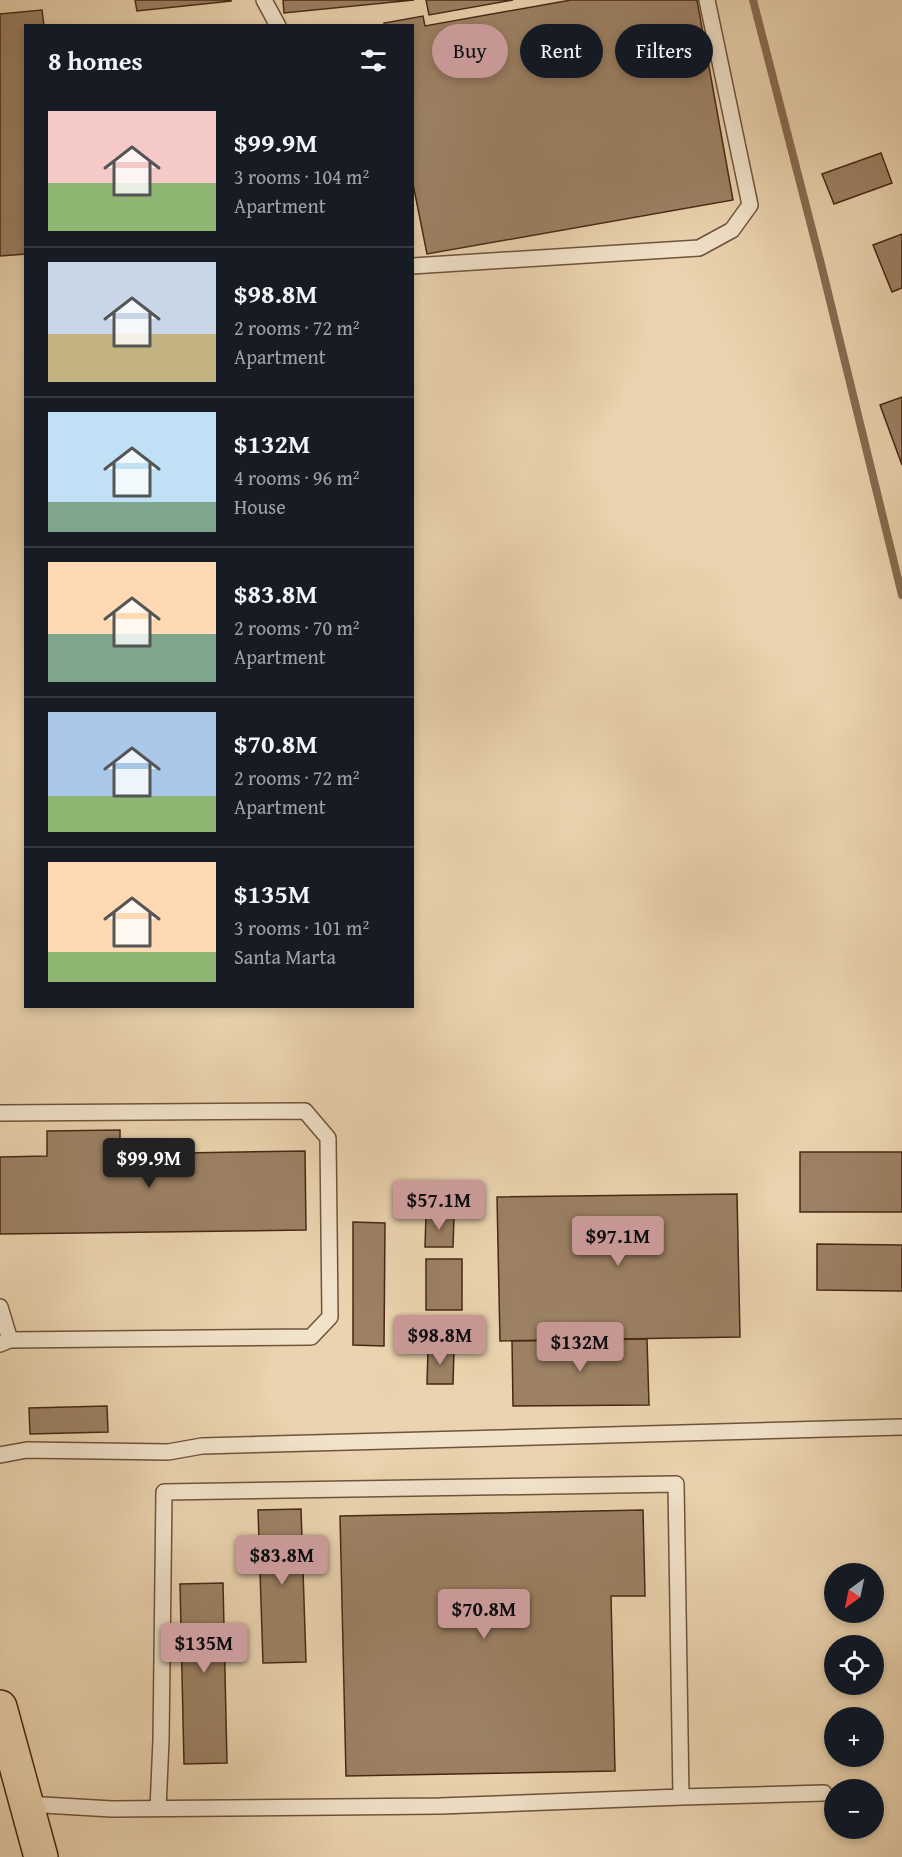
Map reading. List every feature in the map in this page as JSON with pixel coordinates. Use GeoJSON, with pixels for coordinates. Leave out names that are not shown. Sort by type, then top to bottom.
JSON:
{"type":"FeatureCollection","features":[{"type":"Feature","properties":{"kind":"main road"},"geometry":{"type":"LineString","coordinates":[[0,1707],[41,1857]]}},
{"type":"Feature","properties":{"kind":"lane"},"geometry":{"type":"LineString","coordinates":[[264,0],[277,24]]}},
{"type":"Feature","properties":{"kind":"lane"},"geometry":{"type":"LineString","coordinates":[[414,266],[699,248],[732,230],[750,205],[707,0]]}},
{"type":"Feature","properties":{"kind":"lane"},"geometry":{"type":"LineString","coordinates":[[0,1113],[305,1111],[328,1138],[330,1317],[311,1337],[5,1342],[0,1307]]}},
{"type":"Feature","properties":{"kind":"lane"},"geometry":{"type":"LineString","coordinates":[[0,1455],[27,1450],[168,1452],[202,1446],[902,1426]]}},
{"type":"Feature","properties":{"kind":"lane"},"geometry":{"type":"LineString","coordinates":[[158,1809],[164,1492],[676,1484],[681,1797]]}},
{"type":"Feature","properties":{"kind":"lane"},"geometry":{"type":"LineString","coordinates":[[26,1804],[112,1809],[440,1806],[824,1793]]}},
{"type":"Feature","properties":{"kind":"building"},"geometry":{"type":"Polygon","coordinates":[[[135,0],[231,0],[231,1],[137,11],[135,0]]]}},
{"type":"Feature","properties":{"kind":"building"},"geometry":{"type":"Polygon","coordinates":[[[283,0],[414,0],[284,13],[283,0]]]}},
{"type":"Feature","properties":{"kind":"building"},"geometry":{"type":"Polygon","coordinates":[[[426,0],[513,0],[429,15],[426,0]]]}},
{"type":"Feature","properties":{"kind":"building"},"geometry":{"type":"Polygon","coordinates":[[[571,0],[697,0],[701,24],[615,24],[615,78],[711,78],[733,200],[427,254],[414,189],[414,24],[384,23],[423,16],[425,26],[432,25],[432,78],[508,78],[508,24],[436,24],[571,0]]]}},
{"type":"Feature","properties":{"kind":"building"},"geometry":{"type":"Polygon","coordinates":[[[42,10],[44,24],[24,24],[24,254],[0,256],[0,14],[42,10]]]}},
{"type":"Feature","properties":{"kind":"building"},"geometry":{"type":"Polygon","coordinates":[[[881,153],[892,183],[834,204],[822,174],[881,153]]]}},
{"type":"Feature","properties":{"kind":"building"},"geometry":{"type":"Polygon","coordinates":[[[902,234],[902,288],[892,292],[873,245],[902,234]]]}},
{"type":"Feature","properties":{"kind":"building"},"geometry":{"type":"Polygon","coordinates":[[[902,397],[902,465],[880,405],[902,397]]]}},
{"type":"Feature","properties":{"kind":"building"},"geometry":{"type":"Polygon","coordinates":[[[120,1130],[120,1154],[305,1151],[306,1230],[0,1234],[0,1157],[47,1156],[47,1131],[120,1130]]]}},
{"type":"Feature","properties":{"kind":"building"},"geometry":{"type":"Polygon","coordinates":[[[800,1152],[902,1152],[902,1212],[800,1212],[800,1152]]]}},
{"type":"Feature","properties":{"kind":"building"},"geometry":{"type":"Polygon","coordinates":[[[737,1194],[740,1337],[500,1341],[497,1197],[737,1194]]]}},
{"type":"Feature","properties":{"kind":"building"},"geometry":{"type":"Polygon","coordinates":[[[426,1215],[454,1216],[453,1247],[425,1247],[426,1215]]]}},
{"type":"Feature","properties":{"kind":"building"},"geometry":{"type":"Polygon","coordinates":[[[353,1222],[385,1223],[384,1346],[353,1345],[353,1222]]]}},
{"type":"Feature","properties":{"kind":"building"},"geometry":{"type":"Polygon","coordinates":[[[817,1244],[902,1245],[902,1291],[817,1290],[817,1244]]]}},
{"type":"Feature","properties":{"kind":"building"},"geometry":{"type":"Polygon","coordinates":[[[426,1259],[462,1259],[462,1310],[426,1310],[426,1259]]]}},
{"type":"Feature","properties":{"kind":"building"},"geometry":{"type":"Polygon","coordinates":[[[647,1339],[649,1405],[513,1406],[512,1341],[647,1339]]]}},
{"type":"Feature","properties":{"kind":"building"},"geometry":{"type":"Polygon","coordinates":[[[428,1349],[454,1349],[453,1384],[427,1384],[428,1349]]]}},
{"type":"Feature","properties":{"kind":"building"},"geometry":{"type":"Polygon","coordinates":[[[107,1406],[108,1432],[30,1434],[29,1408],[107,1406]]]}},
{"type":"Feature","properties":{"kind":"building"},"geometry":{"type":"Polygon","coordinates":[[[301,1509],[306,1662],[263,1663],[258,1510],[301,1509]]]}},
{"type":"Feature","properties":{"kind":"building"},"geometry":{"type":"Polygon","coordinates":[[[643,1510],[645,1596],[611,1596],[615,1771],[346,1776],[340,1516],[643,1510]]]}},
{"type":"Feature","properties":{"kind":"building"},"geometry":{"type":"Polygon","coordinates":[[[223,1583],[227,1763],[184,1764],[180,1584],[223,1583]]]}},
{"type":"Feature","properties":{"kind":"waterway"},"geometry":{"type":"LineString","coordinates":[[753,0],[821,264],[902,595]]}}]}
